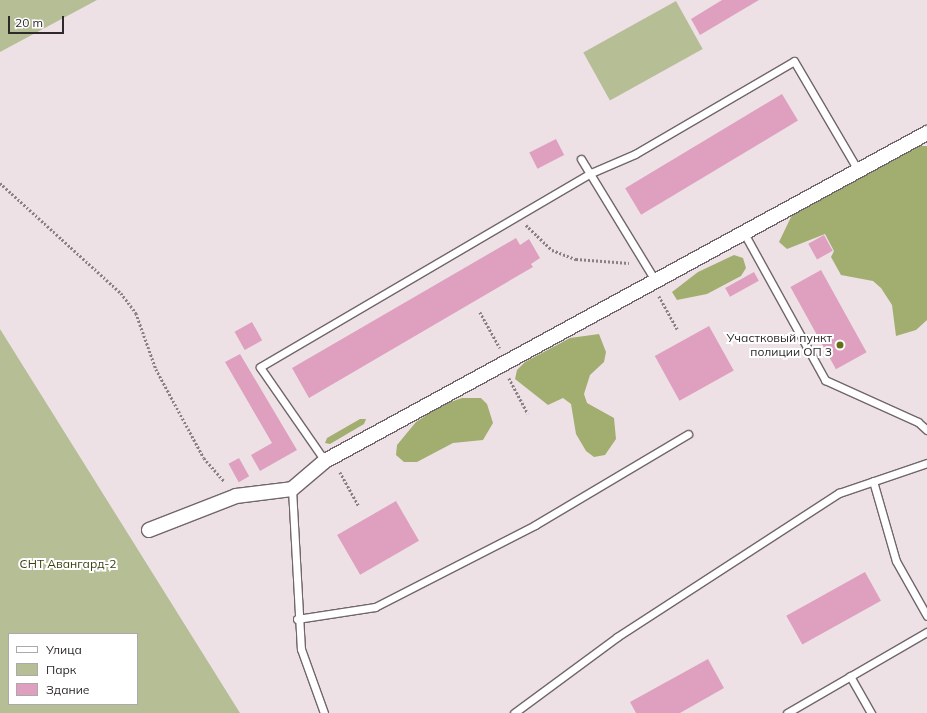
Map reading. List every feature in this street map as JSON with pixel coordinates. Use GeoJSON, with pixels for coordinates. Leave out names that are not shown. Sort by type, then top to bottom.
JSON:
{"type":"FeatureCollection","features":[{"type":"Feature","properties":{"kind":"street"},"geometry":{"type":"LineString","coordinates":[[149,530],[236,496],[292,489],[329,459],[927,133]]}},
{"type":"Feature","properties":{"kind":"lane"},"geometry":{"type":"LineString","coordinates":[[329,459],[260,367],[591,173],[635,154],[794,61],[858,170]]}},
{"type":"Feature","properties":{"kind":"lane"},"geometry":{"type":"LineString","coordinates":[[581,159],[646,263],[654,283]]}},
{"type":"Feature","properties":{"kind":"lane"},"geometry":{"type":"LineString","coordinates":[[744,233],[825,380],[918,422],[927,430]]}},
{"type":"Feature","properties":{"kind":"lane"},"geometry":{"type":"LineString","coordinates":[[297,619],[376,607],[535,525],[688,434]]}},
{"type":"Feature","properties":{"kind":"lane"},"geometry":{"type":"LineString","coordinates":[[514,713],[617,637],[756,545],[839,493],[927,463]]}},
{"type":"Feature","properties":{"kind":"lane"},"geometry":{"type":"LineString","coordinates":[[874,481],[896,561],[927,616]]}},
{"type":"Feature","properties":{"kind":"lane"},"geometry":{"type":"LineString","coordinates":[[292,489],[297,619],[301,649],[324,713]]}},
{"type":"Feature","properties":{"kind":"lane"},"geometry":{"type":"LineString","coordinates":[[787,713],[927,632]]}},
{"type":"Feature","properties":{"kind":"lane"},"geometry":{"type":"LineString","coordinates":[[850,676],[871,713]]}},
{"type":"Feature","properties":{"kind":"path"},"geometry":{"type":"LineString","coordinates":[[0,183],[121,293],[136,313],[156,369],[204,458],[236,496]]}},
{"type":"Feature","properties":{"kind":"path"},"geometry":{"type":"LineString","coordinates":[[518,215],[535,237],[552,250],[576,259],[646,263]]}},
{"type":"Feature","properties":{"kind":"path"},"geometry":{"type":"LineString","coordinates":[[654,283],[678,330]]}},
{"type":"Feature","properties":{"kind":"path"},"geometry":{"type":"LineString","coordinates":[[480,312],[528,413]]}},
{"type":"Feature","properties":{"kind":"path"},"geometry":{"type":"LineString","coordinates":[[329,459],[359,506]]}},
{"type":"Feature","properties":{"kind":"green space"},"geometry":{"type":"Polygon","coordinates":[[[0,0],[97,0],[0,52],[0,0]]]}},
{"type":"Feature","properties":{"kind":"green space"},"geometry":{"type":"Polygon","coordinates":[[[676,1],[703,49],[610,100],[583,52],[676,1]]]}},
{"type":"Feature","properties":{"kind":"green space"},"geometry":{"type":"Polygon","coordinates":[[[920,146],[927,146],[927,320],[916,330],[896,336],[892,305],[881,288],[873,281],[841,275],[831,257],[834,251],[825,234],[787,249],[779,242],[792,215],[920,146]]]}},
{"type":"Feature","properties":{"kind":"green space"},"geometry":{"type":"Polygon","coordinates":[[[734,255],[743,258],[746,268],[741,276],[707,294],[677,300],[672,292],[698,272],[734,255]]]}},
{"type":"Feature","properties":{"kind":"green space","name":"СНТ Авангард-2"},"geometry":{"type":"Polygon","coordinates":[[[0,329],[240,713],[0,713],[0,329]]]}},
{"type":"Feature","properties":{"kind":"green space"},"geometry":{"type":"Polygon","coordinates":[[[599,334],[606,352],[604,362],[590,375],[584,394],[587,403],[614,418],[616,439],[605,455],[594,457],[586,451],[576,434],[571,404],[563,398],[548,405],[515,379],[517,370],[525,362],[570,338],[599,334]]]}},
{"type":"Feature","properties":{"kind":"green space"},"geometry":{"type":"Polygon","coordinates":[[[462,398],[481,398],[487,404],[493,423],[483,440],[453,443],[417,462],[404,462],[396,455],[397,445],[416,422],[442,405],[462,398]]]}},
{"type":"Feature","properties":{"kind":"green space"},"geometry":{"type":"Polygon","coordinates":[[[360,419],[366,419],[364,424],[330,444],[325,443],[327,438],[360,419]]]}},
{"type":"Feature","properties":{"kind":"building"},"geometry":{"type":"Polygon","coordinates":[[[722,0],[759,0],[700,35],[691,19],[722,0]]]}},
{"type":"Feature","properties":{"kind":"building"},"geometry":{"type":"Polygon","coordinates":[[[782,94],[798,121],[641,215],[625,188],[782,94]]]}},
{"type":"Feature","properties":{"kind":"building"},"geometry":{"type":"Polygon","coordinates":[[[556,139],[564,155],[537,169],[529,153],[556,139]]]}},
{"type":"Feature","properties":{"kind":"building"},"geometry":{"type":"Polygon","coordinates":[[[824,235],[833,251],[817,259],[808,244],[824,235]]]}},
{"type":"Feature","properties":{"kind":"building"},"geometry":{"type":"Polygon","coordinates":[[[516,238],[520,245],[529,239],[540,258],[531,264],[533,267],[309,398],[292,368],[516,238]]]}},
{"type":"Feature","properties":{"kind":"building"},"geometry":{"type":"Polygon","coordinates":[[[821,270],[867,352],[836,369],[790,287],[821,270]]]}},
{"type":"Feature","properties":{"kind":"building"},"geometry":{"type":"Polygon","coordinates":[[[754,272],[759,281],[730,297],[725,288],[754,272]]]}},
{"type":"Feature","properties":{"kind":"building"},"geometry":{"type":"Polygon","coordinates":[[[252,322],[262,340],[245,350],[235,332],[252,322]]]}},
{"type":"Feature","properties":{"kind":"building"},"geometry":{"type":"Polygon","coordinates":[[[709,326],[734,371],[679,401],[655,356],[709,326]]]}},
{"type":"Feature","properties":{"kind":"building"},"geometry":{"type":"Polygon","coordinates":[[[240,354],[297,450],[260,471],[251,455],[272,443],[225,362],[240,354]]]}},
{"type":"Feature","properties":{"kind":"building"},"geometry":{"type":"Polygon","coordinates":[[[239,458],[249,476],[239,482],[229,464],[239,458]]]}},
{"type":"Feature","properties":{"kind":"building"},"geometry":{"type":"Polygon","coordinates":[[[396,501],[419,541],[360,575],[337,535],[396,501]]]}},
{"type":"Feature","properties":{"kind":"building"},"geometry":{"type":"Polygon","coordinates":[[[865,572],[881,601],[802,644],[786,616],[865,572]]]}},
{"type":"Feature","properties":{"kind":"building"},"geometry":{"type":"Polygon","coordinates":[[[708,659],[724,688],[680,713],[636,713],[630,702],[708,659]]]}},
{"type":"Feature","properties":{"kind":"place","name":"Участковый пункт полиции ОП 3"},"geometry":{"type":"Point","coordinates":[840,345]}}]}
